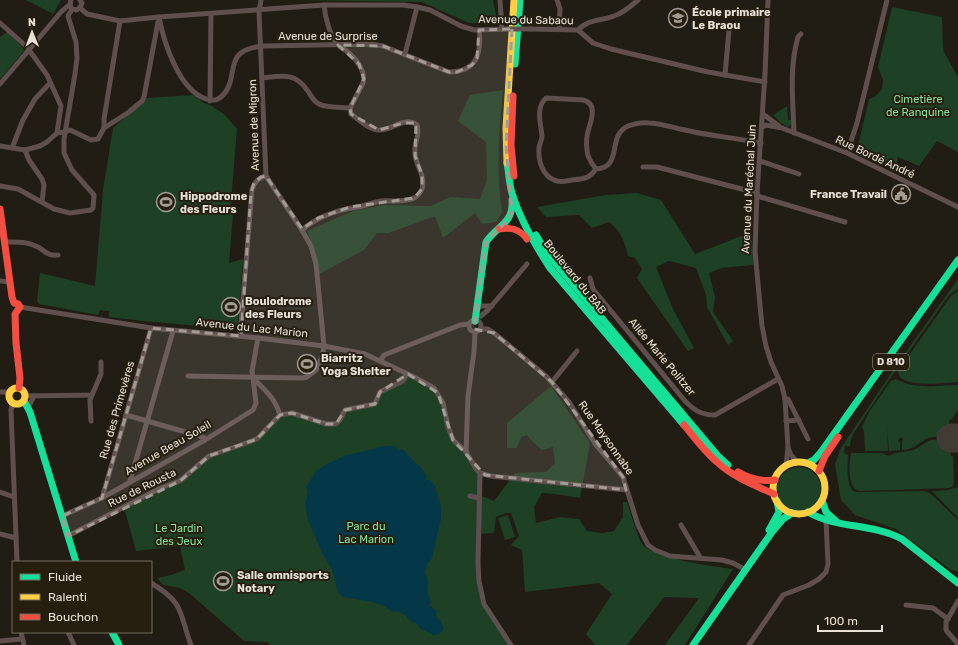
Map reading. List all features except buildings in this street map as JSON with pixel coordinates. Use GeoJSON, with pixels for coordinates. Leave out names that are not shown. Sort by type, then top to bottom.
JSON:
{"type":"FeatureCollection","features":[{"type":"Feature","properties":{"kind":"main road","name":"Boulevard du BAB"},"geometry":{"type":"LineString","coordinates":[[514,0],[506,128],[506,162],[512,193],[528,234],[550,268],[715,461],[733,476],[776,498]]}},
{"type":"Feature","properties":{"kind":"main road","name":"Boulevard du BAB"},"geometry":{"type":"LineString","coordinates":[[520,0],[511,145],[517,191],[530,225],[538,240],[551,258],[718,456],[737,472],[751,479],[760,481],[775,480]]}},
{"type":"Feature","properties":{"kind":"main road"},"geometry":{"type":"LineString","coordinates":[[477,316],[486,242],[493,233],[510,218],[512,193]]}},
{"type":"Feature","properties":{"kind":"main road"},"geometry":{"type":"LineString","coordinates":[[0,209],[10,282],[17,307],[15,330],[20,378],[19,388]]}},
{"type":"Feature","properties":{"kind":"main road"},"geometry":{"type":"LineString","coordinates":[[498,229],[507,227],[520,230],[533,249],[550,268]]}},
{"type":"Feature","properties":{"kind":"main road","name":"D 810"},"geometry":{"type":"LineString","coordinates":[[808,463],[814,460],[825,446],[958,260]]}},
{"type":"Feature","properties":{"kind":"main road","name":"D 810"},"geometry":{"type":"LineString","coordinates":[[819,471],[834,443],[958,269]]}},
{"type":"Feature","properties":{"kind":"main road"},"geometry":{"type":"LineString","coordinates":[[24,398],[20,404],[13,403],[8,397],[9,392],[13,388],[19,388],[23,391],[76,561]]}},
{"type":"Feature","properties":{"kind":"main road"},"geometry":{"type":"LineString","coordinates":[[735,585],[779,512],[776,498],[774,487],[777,474],[786,466],[797,462],[808,463],[819,471],[824,480],[825,490],[822,500],[816,508],[808,512],[800,514],[792,513],[784,508],[776,498]]}},
{"type":"Feature","properties":{"kind":"main road"},"geometry":{"type":"LineString","coordinates":[[822,500],[826,512],[830,518],[844,524]]}},
{"type":"Feature","properties":{"kind":"main road"},"geometry":{"type":"LineString","coordinates":[[808,512],[834,523],[884,530],[893,533],[958,583]]}},
{"type":"Feature","properties":{"kind":"main road"},"geometry":{"type":"LineString","coordinates":[[693,645],[772,532],[783,519],[792,513]]}},
{"type":"Feature","properties":{"kind":"main road"},"geometry":{"type":"LineString","coordinates":[[113,633],[119,645]]}},
{"type":"Feature","properties":{"kind":"street"},"geometry":{"type":"LineString","coordinates":[[71,5],[76,10],[80,8],[82,5],[80,0]]}},
{"type":"Feature","properties":{"kind":"street","name":"Avenue de Migron"},"geometry":{"type":"LineString","coordinates":[[261,0],[261,46],[266,176],[311,246],[316,264],[324,346]]}},
{"type":"Feature","properties":{"kind":"street"},"geometry":{"type":"LineString","coordinates":[[288,7],[289,0]]}},
{"type":"Feature","properties":{"kind":"street"},"geometry":{"type":"LineString","coordinates":[[500,0],[505,29]]}},
{"type":"Feature","properties":{"kind":"street"},"geometry":{"type":"LineString","coordinates":[[557,0],[560,9],[559,29]]}},
{"type":"Feature","properties":{"kind":"street"},"geometry":{"type":"LineString","coordinates":[[578,30],[588,22],[606,19],[621,13],[638,0]]}},
{"type":"Feature","properties":{"kind":"street","name":"Avenue du Maréchal Juin"},"geometry":{"type":"LineString","coordinates":[[768,0],[765,82],[757,195],[755,252],[762,326],[767,351],[785,399],[788,447],[786,466]]}},
{"type":"Feature","properties":{"kind":"street"},"geometry":{"type":"LineString","coordinates":[[847,153],[857,123],[887,0]]}},
{"type":"Feature","properties":{"kind":"street"},"geometry":{"type":"LineString","coordinates":[[0,84],[61,12],[71,5]]}},
{"type":"Feature","properties":{"kind":"street"},"geometry":{"type":"LineString","coordinates":[[0,186],[18,189],[54,209],[70,213],[84,212],[93,208],[94,195],[72,170],[64,153],[65,132],[70,108],[76,58],[76,42],[68,16],[71,5]]}},
{"type":"Feature","properties":{"kind":"street"},"geometry":{"type":"LineString","coordinates":[[302,230],[318,218],[350,207],[357,207],[380,201],[404,201],[414,198],[419,196],[423,182],[415,156],[414,144],[419,129],[417,125],[409,122],[403,122],[385,130],[373,129],[351,114],[350,108],[364,79],[362,69],[349,53],[338,45],[324,16],[324,5]]}},
{"type":"Feature","properties":{"kind":"street","name":"Avenue du Sabaou"},"geometry":{"type":"LineString","coordinates":[[80,8],[87,14],[120,21],[288,7],[324,5],[403,5],[418,7],[436,13],[461,26],[479,30],[578,30],[585,37],[600,46],[725,75],[765,82]]}},
{"type":"Feature","properties":{"kind":"street"},"geometry":{"type":"LineString","coordinates":[[405,54],[418,7]]}},
{"type":"Feature","properties":{"kind":"street"},"geometry":{"type":"LineString","coordinates":[[61,12],[68,16]]}},
{"type":"Feature","properties":{"kind":"street"},"geometry":{"type":"LineString","coordinates":[[159,17],[164,40],[185,83],[200,97],[210,101],[211,14]]}},
{"type":"Feature","properties":{"kind":"street"},"geometry":{"type":"LineString","coordinates":[[104,128],[129,112],[142,101],[144,97],[159,17]]}},
{"type":"Feature","properties":{"kind":"street"},"geometry":{"type":"LineString","coordinates":[[57,133],[70,130],[94,140],[100,136],[104,128],[104,118],[120,21]]}},
{"type":"Feature","properties":{"kind":"street"},"geometry":{"type":"LineString","coordinates":[[0,22],[29,50],[47,75],[61,106],[57,133],[48,142],[25,150],[0,146]]}},
{"type":"Feature","properties":{"kind":"street","name":"Avenue de Surprise"},"geometry":{"type":"LineString","coordinates":[[210,101],[216,100],[228,89],[231,81],[232,68],[236,59],[247,49],[261,46],[371,44],[383,46],[449,72],[457,72],[472,65],[477,58],[480,48],[479,30]]}},
{"type":"Feature","properties":{"kind":"street"},"geometry":{"type":"LineString","coordinates":[[725,75],[729,30]]}},
{"type":"Feature","properties":{"kind":"street"},"geometry":{"type":"LineString","coordinates":[[794,133],[792,92],[794,58],[798,37],[801,34]]}},
{"type":"Feature","properties":{"kind":"street"},"geometry":{"type":"LineString","coordinates":[[262,78],[290,76],[299,80],[315,102],[321,106],[350,108]]}},
{"type":"Feature","properties":{"kind":"street"},"geometry":{"type":"LineString","coordinates":[[12,148],[23,120],[35,99],[50,83]]}},
{"type":"Feature","properties":{"kind":"street"},"geometry":{"type":"LineString","coordinates":[[546,98],[583,100],[588,101],[591,104],[592,123],[589,128],[586,148],[587,154],[596,169],[592,175],[586,178],[559,182],[547,175],[541,168],[539,149],[542,139],[539,125],[540,105],[546,98]]}},
{"type":"Feature","properties":{"kind":"street"},"geometry":{"type":"LineString","coordinates":[[61,106],[70,108]]}},
{"type":"Feature","properties":{"kind":"street","name":"Rue Bordé André"},"geometry":{"type":"LineString","coordinates":[[763,114],[782,128]]}},
{"type":"Feature","properties":{"kind":"street"},"geometry":{"type":"LineString","coordinates":[[596,169],[603,169],[608,166],[621,131],[627,127],[647,122],[686,131],[761,143]]}},
{"type":"Feature","properties":{"kind":"street","name":"Rue Bordé André"},"geometry":{"type":"LineString","coordinates":[[762,127],[766,125],[782,128],[847,153],[956,206]]}},
{"type":"Feature","properties":{"kind":"street"},"geometry":{"type":"LineString","coordinates":[[25,150],[29,160],[38,172],[44,185],[42,202]]}},
{"type":"Feature","properties":{"kind":"street"},"geometry":{"type":"LineString","coordinates":[[760,161],[799,174]]}},
{"type":"Feature","properties":{"kind":"street"},"geometry":{"type":"LineString","coordinates":[[643,167],[657,168],[757,195],[844,222]]}},
{"type":"Feature","properties":{"kind":"street"},"geometry":{"type":"LineString","coordinates":[[240,336],[251,193],[254,183],[261,177],[266,176]]}},
{"type":"Feature","properties":{"kind":"street"},"geometry":{"type":"LineString","coordinates":[[4,242],[20,241],[38,247],[48,255],[58,255]]}},
{"type":"Feature","properties":{"kind":"street"},"geometry":{"type":"LineString","coordinates":[[380,361],[384,355],[460,325],[477,316],[492,306],[528,264]]}},
{"type":"Feature","properties":{"kind":"street","name":"Allée Marie Politzer"},"geometry":{"type":"LineString","coordinates":[[590,278],[592,289],[695,411],[706,415],[715,415],[778,378]]}},
{"type":"Feature","properties":{"kind":"street"},"geometry":{"type":"LineString","coordinates":[[0,281],[10,282]]}},
{"type":"Feature","properties":{"kind":"street"},"geometry":{"type":"LineString","coordinates":[[475,332],[470,330],[477,316],[492,306]]}},
{"type":"Feature","properties":{"kind":"street","name":"Avenue du Lac Marion"},"geometry":{"type":"LineString","coordinates":[[17,307],[173,331],[258,338],[324,346],[365,354],[430,385],[438,393],[443,403],[450,434],[453,440],[466,452],[480,473]]}},
{"type":"Feature","properties":{"kind":"street"},"geometry":{"type":"LineString","coordinates":[[466,452],[468,396],[477,316]]}},
{"type":"Feature","properties":{"kind":"street","name":"Rue Maysonnabe"},"geometry":{"type":"LineString","coordinates":[[477,316],[488,329],[552,382],[576,411],[596,445],[623,477],[638,525],[648,545],[655,550],[670,556],[700,557],[728,561],[744,569]]}},
{"type":"Feature","properties":{"kind":"street","name":"Rue des Primevères"},"geometry":{"type":"LineString","coordinates":[[102,498],[151,328]]}},
{"type":"Feature","properties":{"kind":"street"},"geometry":{"type":"LineString","coordinates":[[130,481],[173,331]]}},
{"type":"Feature","properties":{"kind":"street"},"geometry":{"type":"LineString","coordinates":[[258,338],[252,371],[253,378],[267,391],[277,404],[280,415],[292,413],[326,424],[336,424],[340,420],[345,410],[375,404],[380,392],[403,380],[407,374]]}},
{"type":"Feature","properties":{"kind":"street"},"geometry":{"type":"LineString","coordinates":[[188,376],[253,378],[307,377],[316,370],[319,365],[324,346]]}},
{"type":"Feature","properties":{"kind":"street"},"geometry":{"type":"LineString","coordinates":[[552,382],[578,351]]}},
{"type":"Feature","properties":{"kind":"street"},"geometry":{"type":"LineString","coordinates":[[91,421],[90,400],[101,374],[101,362]]}},
{"type":"Feature","properties":{"kind":"street","name":"Avenue Beau Soleil"},"geometry":{"type":"LineString","coordinates":[[62,516],[102,498],[205,440],[253,410],[256,403],[253,378]]}},
{"type":"Feature","properties":{"kind":"street"},"geometry":{"type":"LineString","coordinates":[[0,392],[9,392]]}},
{"type":"Feature","properties":{"kind":"street"},"geometry":{"type":"LineString","coordinates":[[24,398],[34,396],[92,395]]}},
{"type":"Feature","properties":{"kind":"street"},"geometry":{"type":"LineString","coordinates":[[28,408],[34,396]]}},
{"type":"Feature","properties":{"kind":"street","name":"Avenue du Maréchal Juin"},"geometry":{"type":"LineString","coordinates":[[785,399],[788,399],[808,439]]}},
{"type":"Feature","properties":{"kind":"street"},"geometry":{"type":"LineString","coordinates":[[13,403],[11,410],[17,561]]}},
{"type":"Feature","properties":{"kind":"street"},"geometry":{"type":"LineString","coordinates":[[126,415],[203,437],[205,440]]}},
{"type":"Feature","properties":{"kind":"street","name":"Rue de Rousta"},"geometry":{"type":"LineString","coordinates":[[68,536],[161,488],[180,481],[209,456],[257,439],[280,415]]}},
{"type":"Feature","properties":{"kind":"street"},"geometry":{"type":"LineString","coordinates":[[786,421],[798,420]]}},
{"type":"Feature","properties":{"kind":"street","name":"Avenue du Maréchal Juin"},"geometry":{"type":"LineString","coordinates":[[788,447],[791,456],[797,462]]}},
{"type":"Feature","properties":{"kind":"street"},"geometry":{"type":"LineString","coordinates":[[511,645],[484,604],[479,581],[480,473],[490,476],[626,490]]}},
{"type":"Feature","properties":{"kind":"street"},"geometry":{"type":"LineString","coordinates":[[0,492],[14,497]]}},
{"type":"Feature","properties":{"kind":"street"},"geometry":{"type":"LineString","coordinates":[[470,496],[479,498]]}},
{"type":"Feature","properties":{"kind":"street"},"geometry":{"type":"LineString","coordinates":[[749,645],[783,595],[809,585],[819,579],[826,572],[828,564],[826,520]]}},
{"type":"Feature","properties":{"kind":"street"},"geometry":{"type":"LineString","coordinates":[[681,525],[700,557]]}},
{"type":"Feature","properties":{"kind":"street"},"geometry":{"type":"LineString","coordinates":[[0,534],[16,538]]}},
{"type":"Feature","properties":{"kind":"street"},"geometry":{"type":"LineString","coordinates":[[152,584],[163,590],[178,606],[190,645]]}},
{"type":"Feature","properties":{"kind":"street"},"geometry":{"type":"LineString","coordinates":[[958,601],[948,619],[946,630],[958,644]]}},
{"type":"Feature","properties":{"kind":"street"},"geometry":{"type":"LineString","coordinates":[[906,605],[933,608],[948,619]]}},
{"type":"Feature","properties":{"kind":"street"},"geometry":{"type":"LineString","coordinates":[[68,633],[74,645]]}},
{"type":"Feature","properties":{"kind":"street"},"geometry":{"type":"LineString","coordinates":[[0,641],[23,642]]}},
{"type":"Feature","properties":{"kind":"highlighted area"},"geometry":{"type":"Polygon","coordinates":[[[512,29],[506,146],[512,212],[510,218],[486,242],[474,329],[494,333],[552,382],[623,477],[626,490],[485,475],[453,440],[438,393],[408,374],[380,392],[375,404],[345,410],[336,424],[326,424],[292,413],[280,415],[257,439],[209,456],[180,481],[68,536],[62,516],[102,498],[151,328],[241,336],[251,193],[254,183],[261,177],[266,176],[302,229],[318,218],[350,207],[414,198],[422,189],[422,175],[415,156],[416,123],[403,123],[379,130],[351,114],[350,108],[364,79],[359,64],[338,45],[383,46],[449,72],[457,72],[472,65],[477,58],[479,30],[512,29]]]}},
{"type":"Feature","properties":{"kind":"green space"},"geometry":{"type":"Polygon","coordinates":[[[26,0],[61,0],[53,14],[26,0]]]}},
{"type":"Feature","properties":{"kind":"green space"},"geometry":{"type":"Polygon","coordinates":[[[294,0],[493,0],[498,24],[469,23],[422,2],[294,0]]]}},
{"type":"Feature","properties":{"kind":"green space","name":"Cimetière de Ranquine"},"geometry":{"type":"Polygon","coordinates":[[[892,7],[942,17],[944,52],[958,77],[958,152],[937,141],[919,166],[898,157],[895,170],[862,155],[858,146],[869,99],[876,96],[882,89],[883,80],[878,67],[892,7]]]}},
{"type":"Feature","properties":{"kind":"green space"},"geometry":{"type":"Polygon","coordinates":[[[7,32],[25,50],[0,79],[0,37],[7,32]]]}},
{"type":"Feature","properties":{"kind":"green space"},"geometry":{"type":"Polygon","coordinates":[[[503,90],[499,136],[499,181],[502,212],[496,222],[482,224],[475,213],[443,238],[435,216],[389,233],[377,233],[364,250],[319,274],[316,256],[307,231],[353,211],[384,205],[431,206],[450,197],[480,199],[487,180],[486,142],[458,121],[470,95],[503,90]]]}},
{"type":"Feature","properties":{"kind":"green space","name":"Hippodrome des Fleurs"},"geometry":{"type":"Polygon","coordinates":[[[193,95],[225,115],[237,129],[230,213],[233,214],[229,263],[243,259],[238,325],[233,329],[143,321],[109,317],[109,311],[100,310],[98,315],[39,304],[37,301],[40,273],[95,286],[103,190],[113,128],[147,98],[193,95]]]}},
{"type":"Feature","properties":{"kind":"green space"},"geometry":{"type":"Polygon","coordinates":[[[787,106],[788,120],[791,120],[791,125],[788,127],[781,123],[773,115],[787,106]]]}},
{"type":"Feature","properties":{"kind":"green space"},"geometry":{"type":"Polygon","coordinates":[[[637,193],[661,200],[695,254],[752,232],[753,265],[722,268],[709,273],[715,297],[713,312],[733,341],[728,345],[707,307],[706,295],[696,268],[669,261],[656,267],[673,309],[694,348],[688,351],[637,278],[642,269],[635,258],[628,256],[622,237],[613,225],[609,222],[592,228],[579,215],[546,217],[537,207],[606,195],[637,193]]]}},
{"type":"Feature","properties":{"kind":"green space"},"geometry":{"type":"Polygon","coordinates":[[[958,279],[958,289],[949,295],[891,377],[853,434],[850,446],[845,446],[844,453],[848,455],[848,481],[855,492],[925,491],[930,493],[958,520],[958,571],[951,570],[896,529],[855,515],[841,500],[835,464],[841,448],[896,366],[958,279]]]}},
{"type":"Feature","properties":{"kind":"green space"},"geometry":{"type":"Polygon","coordinates":[[[958,291],[958,382],[923,384],[914,383],[900,377],[898,371],[951,296],[958,291]]]}},
{"type":"Feature","properties":{"kind":"green space","name":"Parc du Lac Marion"},"geometry":{"type":"Polygon","coordinates":[[[407,374],[438,393],[450,434],[480,473],[479,495],[494,501],[515,473],[546,472],[555,463],[553,447],[542,450],[527,435],[521,437],[517,448],[507,448],[507,423],[551,386],[590,443],[580,498],[542,493],[534,507],[536,523],[560,517],[579,519],[587,531],[602,533],[614,531],[623,517],[623,502],[627,502],[641,542],[649,550],[671,558],[733,569],[685,645],[665,645],[699,598],[664,597],[627,645],[595,645],[586,634],[612,594],[599,583],[525,592],[522,550],[511,545],[519,536],[511,513],[506,513],[496,517],[494,533],[478,534],[478,563],[484,604],[511,645],[270,645],[267,642],[244,641],[189,593],[180,588],[163,585],[157,578],[185,570],[180,546],[136,551],[124,507],[180,481],[209,456],[257,439],[280,415],[292,413],[336,424],[345,410],[375,404],[377,399],[385,391],[399,382],[407,374]]]}},
{"type":"Feature","properties":{"kind":"green space"},"geometry":{"type":"Polygon","coordinates":[[[896,379],[910,385],[918,386],[958,385],[958,410],[952,419],[949,420],[949,437],[928,438],[912,448],[902,450],[903,439],[901,437],[898,440],[900,443],[900,450],[889,451],[887,428],[888,451],[865,451],[864,431],[862,427],[869,412],[891,381],[896,379]]]}},
{"type":"Feature","properties":{"kind":"green space"},"geometry":{"type":"Polygon","coordinates":[[[949,439],[951,456],[953,456],[954,482],[953,486],[950,488],[859,491],[852,485],[849,469],[851,453],[882,453],[889,456],[896,453],[914,450],[930,440],[949,439]]]}},
{"type":"Feature","properties":{"kind":"green space"},"geometry":{"type":"Polygon","coordinates":[[[795,467],[803,467],[808,468],[815,473],[820,480],[820,498],[815,505],[808,510],[795,511],[787,508],[780,501],[777,493],[777,485],[780,477],[787,470],[795,467]]]}},
{"type":"Feature","properties":{"kind":"green space"},"geometry":{"type":"Polygon","coordinates":[[[958,487],[958,518],[932,491],[948,490],[958,487]]]}},
{"type":"Feature","properties":{"kind":"green space"},"geometry":{"type":"Polygon","coordinates":[[[508,515],[515,537],[505,540],[498,518],[508,515]]]}},
{"type":"Feature","properties":{"kind":"water"},"geometry":{"type":"Polygon","coordinates":[[[385,446],[394,446],[398,449],[398,451],[402,449],[422,469],[427,476],[426,480],[430,480],[436,487],[441,507],[441,519],[432,558],[427,564],[425,573],[428,581],[427,591],[431,601],[429,605],[437,611],[436,617],[443,626],[443,630],[439,634],[434,635],[421,629],[417,624],[410,621],[405,615],[397,611],[393,612],[384,606],[372,602],[343,597],[338,592],[332,569],[322,553],[308,520],[305,503],[308,492],[306,487],[317,470],[344,456],[385,446]]]}},
{"type":"Feature","properties":{"kind":"runway"},"geometry":{"type":"LineString","coordinates":[[951,438],[958,438]]}},
{"type":"Feature","properties":{"kind":"traffic: fast"},"geometry":{"type":"LineString","coordinates":[[515,64],[520,0]]}},
{"type":"Feature","properties":{"kind":"traffic: fast"},"geometry":{"type":"LineString","coordinates":[[507,163],[511,189],[519,213],[533,241],[550,268],[684,425]]}},
{"type":"Feature","properties":{"kind":"traffic: fast"},"geometry":{"type":"LineString","coordinates":[[475,321],[486,242],[508,219],[512,208],[512,200]]}},
{"type":"Feature","properties":{"kind":"traffic: fast"},"geometry":{"type":"LineString","coordinates":[[536,235],[546,252],[556,264],[718,456],[728,465]]}},
{"type":"Feature","properties":{"kind":"traffic: fast"},"geometry":{"type":"LineString","coordinates":[[808,463],[814,460],[821,452],[958,260]]}},
{"type":"Feature","properties":{"kind":"traffic: fast"},"geometry":{"type":"LineString","coordinates":[[24,401],[30,412],[76,561]]}},
{"type":"Feature","properties":{"kind":"traffic: fast"},"geometry":{"type":"LineString","coordinates":[[822,500],[826,512],[836,521]]}},
{"type":"Feature","properties":{"kind":"traffic: fast"},"geometry":{"type":"LineString","coordinates":[[769,530],[779,512],[777,501]]}},
{"type":"Feature","properties":{"kind":"traffic: fast"},"geometry":{"type":"LineString","coordinates":[[808,512],[831,521],[879,530],[902,539],[958,583]]}},
{"type":"Feature","properties":{"kind":"traffic: fast"},"geometry":{"type":"LineString","coordinates":[[693,645],[772,532],[783,519],[792,513]]}},
{"type":"Feature","properties":{"kind":"traffic: fast"},"geometry":{"type":"LineString","coordinates":[[113,633],[119,645]]}},
{"type":"Feature","properties":{"kind":"traffic: slow"},"geometry":{"type":"LineString","coordinates":[[507,163],[506,128],[514,0]]}},
{"type":"Feature","properties":{"kind":"traffic: slow"},"geometry":{"type":"LineString","coordinates":[[14,388],[20,388],[25,393],[25,396],[23,402],[20,404],[14,404],[9,399],[9,393],[14,388]]}},
{"type":"Feature","properties":{"kind":"traffic: slow"},"geometry":{"type":"LineString","coordinates":[[799,462],[809,464],[817,470],[823,478],[825,488],[823,498],[817,506],[809,512],[799,514],[789,512],[781,506],[775,498],[773,488],[775,478],[781,470],[789,464],[799,462]]}},
{"type":"Feature","properties":{"kind":"traffic: jam"},"geometry":{"type":"LineString","coordinates":[[513,96],[511,145],[514,176]]}},
{"type":"Feature","properties":{"kind":"traffic: jam"},"geometry":{"type":"LineString","coordinates":[[0,209],[12,297],[14,303],[18,304],[20,307],[15,314],[16,343],[20,378],[19,388]]}},
{"type":"Feature","properties":{"kind":"traffic: jam"},"geometry":{"type":"LineString","coordinates":[[499,229],[507,228],[518,231],[527,239]]}},
{"type":"Feature","properties":{"kind":"traffic: jam"},"geometry":{"type":"LineString","coordinates":[[684,425],[708,454],[723,467],[744,480],[774,494]]}},
{"type":"Feature","properties":{"kind":"traffic: jam"},"geometry":{"type":"LineString","coordinates":[[819,471],[825,456],[838,437]]}},
{"type":"Feature","properties":{"kind":"traffic: jam"},"geometry":{"type":"LineString","coordinates":[[738,472],[765,481],[775,480]]}},
{"type":"Feature","properties":{"kind":"place","name":"École primaire Le Braou"},"geometry":{"type":"Point","coordinates":[678,18]}},
{"type":"Feature","properties":{"kind":"place","name":"France Travail"},"geometry":{"type":"Point","coordinates":[901,194]}},
{"type":"Feature","properties":{"kind":"place","name":"Hippodrome des Fleurs"},"geometry":{"type":"Point","coordinates":[166,202]}},
{"type":"Feature","properties":{"kind":"place","name":"Boulodrome des Fleurs"},"geometry":{"type":"Point","coordinates":[231,307]}},
{"type":"Feature","properties":{"kind":"place","name":"Biarritz Yoga Shelter"},"geometry":{"type":"Point","coordinates":[307,364]}},
{"type":"Feature","properties":{"kind":"place","name":"Salle omnisports Notary"},"geometry":{"type":"Point","coordinates":[223,581]}},
{"type":"Feature","properties":{"kind":"park label","name":"Le Jardin des Jeux"},"geometry":{"type":"Point","coordinates":[179,534]}}]}
